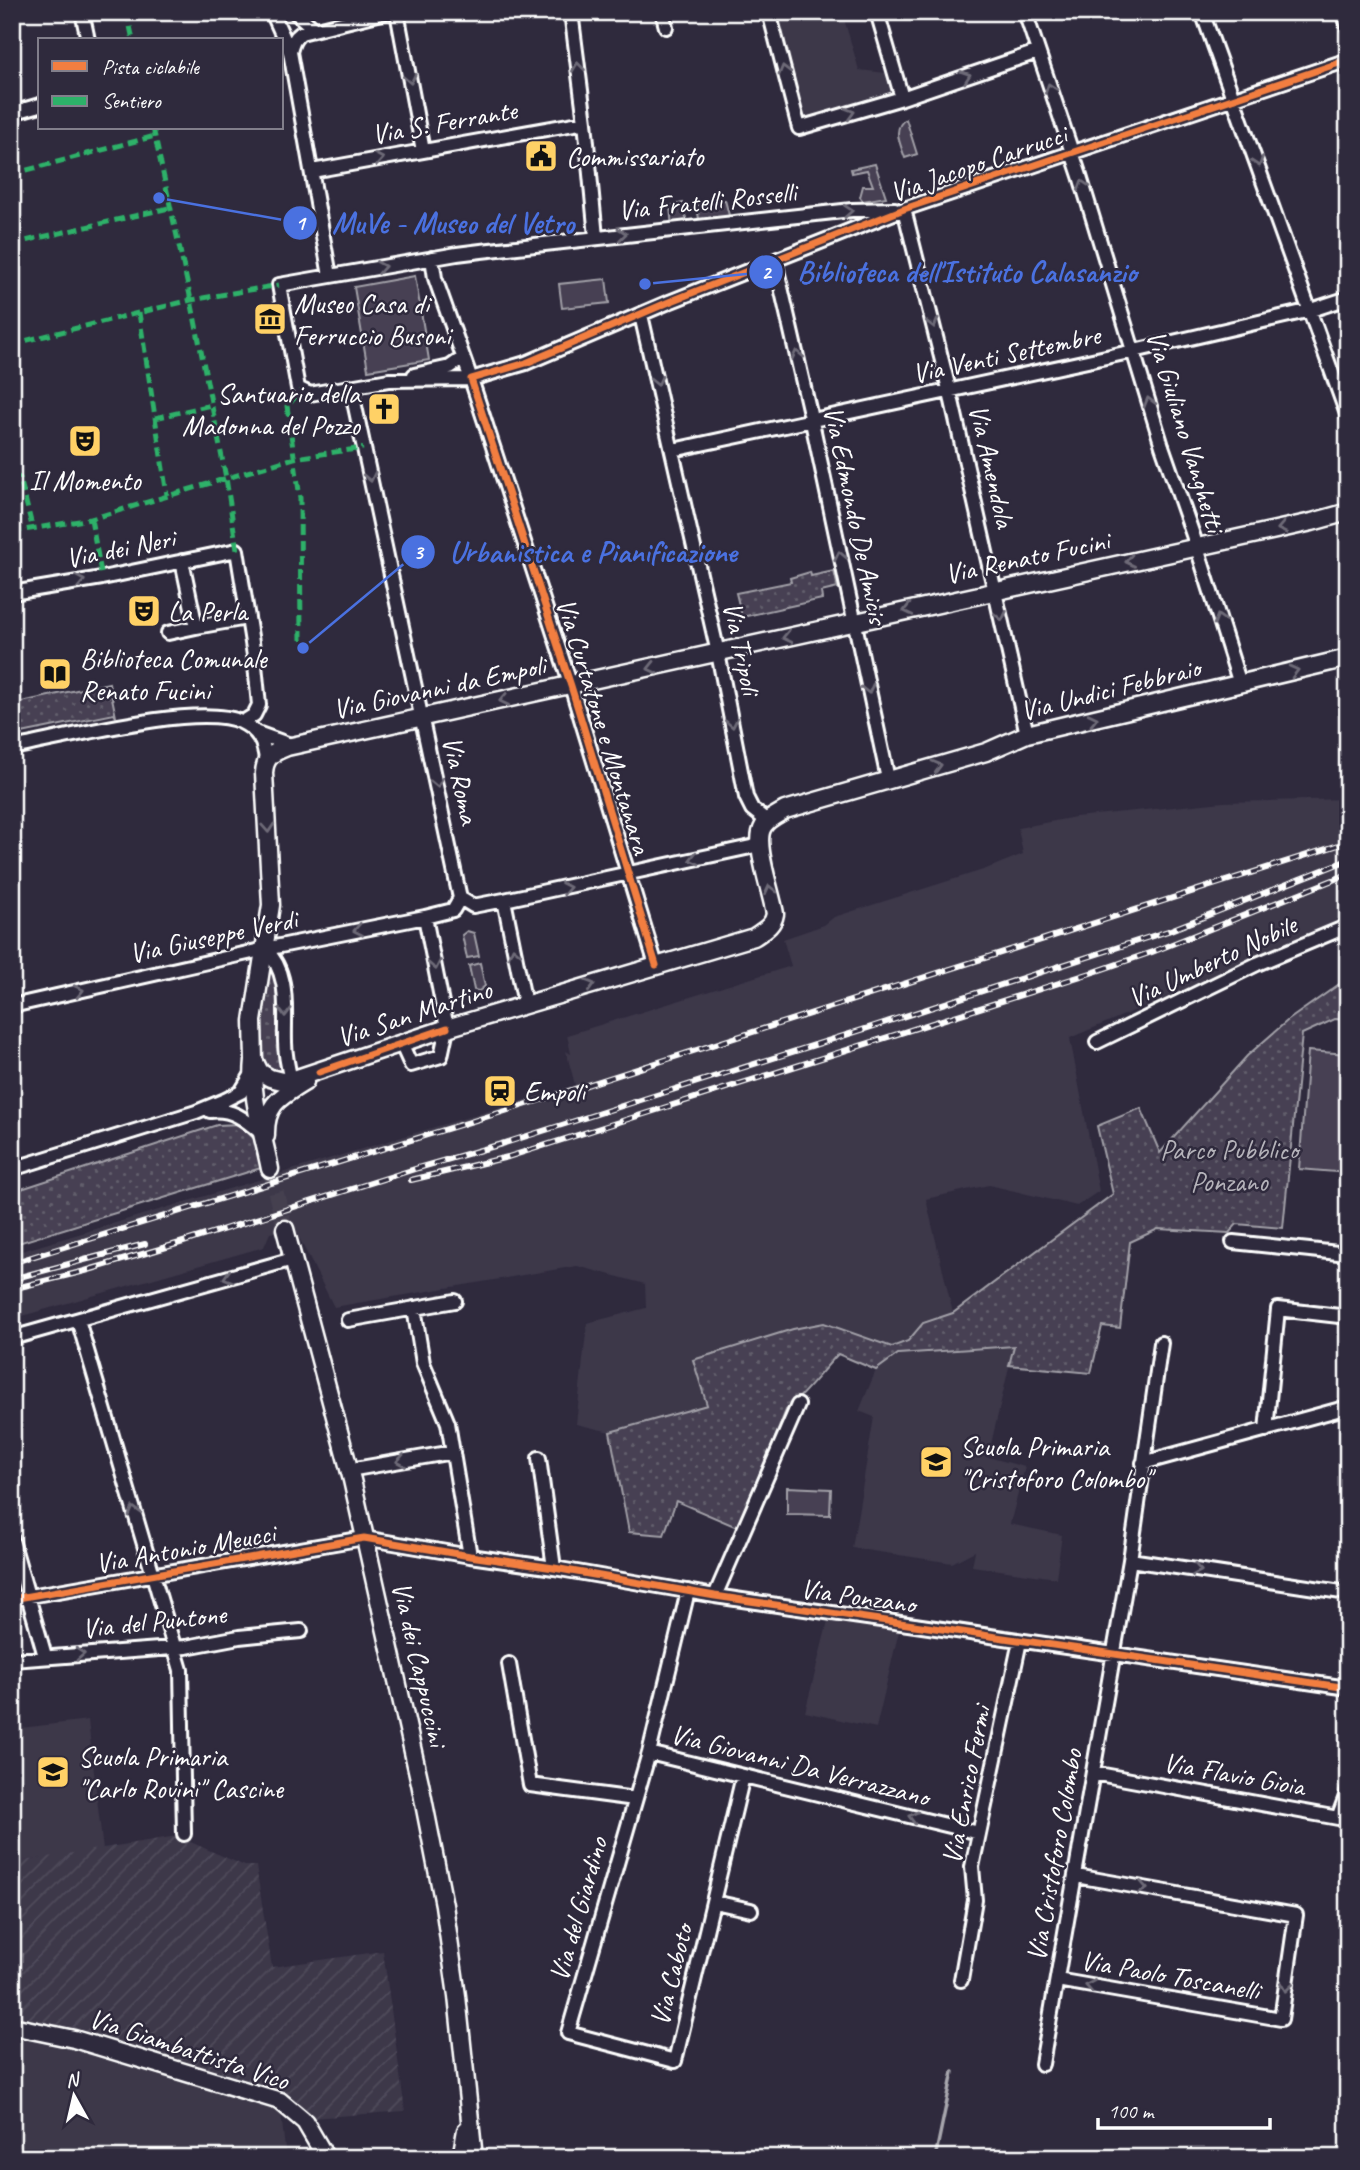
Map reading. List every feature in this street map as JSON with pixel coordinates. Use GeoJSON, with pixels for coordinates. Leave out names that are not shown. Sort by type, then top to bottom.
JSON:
{"type":"FeatureCollection","features":[{"type":"Feature","properties":{"kind":"main road","name":"Via Renato Fucini"},"geometry":{"type":"LineString","coordinates":[[718,653],[1348,512]]}},
{"type":"Feature","properties":{"kind":"main road","name":"Via Giovanni da Empoli"},"geometry":{"type":"LineString","coordinates":[[266,760],[273,752],[293,746],[718,653]]}},
{"type":"Feature","properties":{"kind":"main road","name":"Via Undici Febbraio"},"geometry":{"type":"LineString","coordinates":[[767,821],[785,810],[986,752],[1027,734],[1347,661]]}},
{"type":"Feature","properties":{"kind":"main road"},"geometry":{"type":"LineString","coordinates":[[266,760],[264,773],[272,882],[265,949],[253,1021],[253,1062],[256,1113],[270,1169]]}},
{"type":"Feature","properties":{"kind":"main road"},"geometry":{"type":"LineString","coordinates":[[760,845],[761,829],[767,821]]}},
{"type":"Feature","properties":{"kind":"main road","name":"Via San Martino"},"geometry":{"type":"LineString","coordinates":[[319,1072],[447,1028],[754,937],[774,922],[774,906],[760,845]]}},
{"type":"Feature","properties":{"kind":"main road"},"geometry":{"type":"LineString","coordinates":[[253,1062],[260,1072],[275,1081],[291,1080],[319,1072]]}},
{"type":"Feature","properties":{"kind":"main road"},"geometry":{"type":"LineString","coordinates":[[266,1149],[266,1126],[274,1104],[282,1095],[319,1072]]}},
{"type":"Feature","properties":{"kind":"main road","name":"Via dei Cappuccini"},"geometry":{"type":"LineString","coordinates":[[285,1229],[349,1470],[412,1747],[444,1905],[460,2020],[474,2158]]}},
{"type":"Feature","properties":{"kind":"main road","name":"Via Giambattista Vico"},"geometry":{"type":"LineString","coordinates":[[12,2026],[74,2039],[280,2101],[305,2122],[326,2158]]}},
{"type":"Feature","properties":{"kind":"main road","name":"Via dei Cappuccini"},"geometry":{"type":"LineString","coordinates":[[461,2158],[468,2118]]}},
{"type":"Feature","properties":{"kind":"street"},"geometry":{"type":"LineString","coordinates":[[82,12],[88,38]]}},
{"type":"Feature","properties":{"kind":"street"},"geometry":{"type":"LineString","coordinates":[[272,12],[277,37]]}},
{"type":"Feature","properties":{"kind":"street"},"geometry":{"type":"LineString","coordinates":[[295,12],[314,29]]}},
{"type":"Feature","properties":{"kind":"street"},"geometry":{"type":"LineString","coordinates":[[330,276],[290,52],[293,40],[301,33],[386,12]]}},
{"type":"Feature","properties":{"kind":"street"},"geometry":{"type":"LineString","coordinates":[[397,12],[424,151]]}},
{"type":"Feature","properties":{"kind":"street"},"geometry":{"type":"LineString","coordinates":[[571,12],[596,237]]}},
{"type":"Feature","properties":{"kind":"street"},"geometry":{"type":"LineString","coordinates":[[662,12],[666,27]]}},
{"type":"Feature","properties":{"kind":"street"},"geometry":{"type":"LineString","coordinates":[[769,12],[799,128],[902,98],[1037,52]]}},
{"type":"Feature","properties":{"kind":"street"},"geometry":{"type":"LineString","coordinates":[[877,12],[902,98]]}},
{"type":"Feature","properties":{"kind":"street","name":"Via Giuliano Vanghetti"},"geometry":{"type":"LineString","coordinates":[[1026,12],[1162,446],[1197,546],[1240,684]]}},
{"type":"Feature","properties":{"kind":"street"},"geometry":{"type":"LineString","coordinates":[[1202,12],[1348,417]]}},
{"type":"Feature","properties":{"kind":"street"},"geometry":{"type":"LineString","coordinates":[[1344,12],[1348,28]]}},
{"type":"Feature","properties":{"kind":"street"},"geometry":{"type":"LineString","coordinates":[[284,45],[290,52]]}},
{"type":"Feature","properties":{"kind":"street","name":"Via Jacopo Carrucci"},"geometry":{"type":"LineString","coordinates":[[389,380],[471,379],[526,363],[904,209],[1348,60]]}},
{"type":"Feature","properties":{"kind":"street"},"geometry":{"type":"LineString","coordinates":[[12,113],[38,106]]}},
{"type":"Feature","properties":{"kind":"street","name":"Via S. Ferrante"},"geometry":{"type":"LineString","coordinates":[[312,171],[585,122]]}},
{"type":"Feature","properties":{"kind":"street","name":"Via Fratelli Rosselli"},"geometry":{"type":"LineString","coordinates":[[348,387],[310,394],[301,391],[296,385],[279,285],[432,258],[596,237],[852,210],[904,209]]}},
{"type":"Feature","properties":{"kind":"street","name":"Via Amendola"},"geometry":{"type":"LineString","coordinates":[[904,209],[950,391],[1027,734]]}},
{"type":"Feature","properties":{"kind":"street","name":"Via Curtatone e Montanara"},"geometry":{"type":"LineString","coordinates":[[432,258],[435,278],[471,379],[571,686],[656,965]]}},
{"type":"Feature","properties":{"kind":"street","name":"Via Edmondo De Amicis"},"geometry":{"type":"LineString","coordinates":[[775,261],[888,779]]}},
{"type":"Feature","properties":{"kind":"street","name":"Via Venti Settembre"},"geometry":{"type":"LineString","coordinates":[[673,450],[1134,351],[1311,310],[1348,298]]}},
{"type":"Feature","properties":{"kind":"street","name":"Via Tripoli"},"geometry":{"type":"LineString","coordinates":[[641,315],[718,653],[746,797],[752,808],[767,821]]}},
{"type":"Feature","properties":{"kind":"street"},"geometry":{"type":"LineString","coordinates":[[348,387],[450,367],[463,358]]}},
{"type":"Feature","properties":{"kind":"street","name":"Via Roma"},"geometry":{"type":"LineString","coordinates":[[348,387],[353,397],[423,716],[460,898]]}},
{"type":"Feature","properties":{"kind":"street","name":"Via dei Neri"},"geometry":{"type":"LineString","coordinates":[[12,593],[102,578],[237,550],[247,618]]}},
{"type":"Feature","properties":{"kind":"street"},"geometry":{"type":"LineString","coordinates":[[182,561],[196,627]]}},
{"type":"Feature","properties":{"kind":"street"},"geometry":{"type":"LineString","coordinates":[[168,633],[247,618],[259,705],[254,715],[243,722]]}},
{"type":"Feature","properties":{"kind":"street"},"geometry":{"type":"LineString","coordinates":[[12,748],[130,724],[191,717],[230,718],[243,722],[261,737],[266,760]]}},
{"type":"Feature","properties":{"kind":"street"},"geometry":{"type":"LineString","coordinates":[[254,731],[293,746]]}},
{"type":"Feature","properties":{"kind":"street"},"geometry":{"type":"LineString","coordinates":[[460,898],[473,905],[504,900],[760,845]]}},
{"type":"Feature","properties":{"kind":"street","name":"Via Giuseppe Verdi"},"geometry":{"type":"LineString","coordinates":[[12,1006],[265,949],[425,917],[453,910],[460,898]]}},
{"type":"Feature","properties":{"kind":"street"},"geometry":{"type":"LineString","coordinates":[[504,900],[525,1004]]}},
{"type":"Feature","properties":{"kind":"street"},"geometry":{"type":"LineString","coordinates":[[401,1044],[411,1065],[441,1056],[447,1028],[425,917]]}},
{"type":"Feature","properties":{"kind":"street","name":"Via Umberto Nobile"},"geometry":{"type":"LineString","coordinates":[[1097,1042],[1257,964],[1348,926]]}},
{"type":"Feature","properties":{"kind":"street"},"geometry":{"type":"LineString","coordinates":[[265,949],[279,967],[284,987],[285,1049],[291,1080]]}},
{"type":"Feature","properties":{"kind":"street"},"geometry":{"type":"LineString","coordinates":[[12,1169],[195,1112],[241,1092],[253,1062]]}},
{"type":"Feature","properties":{"kind":"street"},"geometry":{"type":"LineString","coordinates":[[195,1112],[219,1110],[238,1114],[261,1133]]}},
{"type":"Feature","properties":{"kind":"street"},"geometry":{"type":"LineString","coordinates":[[1233,1242],[1348,1254]]}},
{"type":"Feature","properties":{"kind":"street"},"geometry":{"type":"LineString","coordinates":[[12,1338],[293,1259]]}},
{"type":"Feature","properties":{"kind":"street"},"geometry":{"type":"LineString","coordinates":[[348,1320],[455,1301]]}},
{"type":"Feature","properties":{"kind":"street"},"geometry":{"type":"LineString","coordinates":[[414,1308],[423,1363],[447,1417],[470,1556]]}},
{"type":"Feature","properties":{"kind":"street"},"geometry":{"type":"LineString","coordinates":[[1266,1430],[1278,1309],[1348,1317]]}},
{"type":"Feature","properties":{"kind":"street"},"geometry":{"type":"LineString","coordinates":[[78,1320],[183,1680],[184,1834]]}},
{"type":"Feature","properties":{"kind":"street","name":"Via Cristoforo Colombo"},"geometry":{"type":"LineString","coordinates":[[1042,2064],[1130,1560],[1161,1343]]}},
{"type":"Feature","properties":{"kind":"street"},"geometry":{"type":"LineString","coordinates":[[715,1597],[798,1405]]}},
{"type":"Feature","properties":{"kind":"street"},"geometry":{"type":"LineString","coordinates":[[1143,1463],[1348,1407]]}},
{"type":"Feature","properties":{"kind":"street"},"geometry":{"type":"LineString","coordinates":[[349,1470],[453,1452]]}},
{"type":"Feature","properties":{"kind":"street"},"geometry":{"type":"LineString","coordinates":[[539,1458],[554,1568]]}},
{"type":"Feature","properties":{"kind":"street","name":"Via Antonio Meucci"},"geometry":{"type":"LineString","coordinates":[[12,1599],[364,1538]]}},
{"type":"Feature","properties":{"kind":"street","name":"Via Ponzano"},"geometry":{"type":"LineString","coordinates":[[364,1538],[715,1597],[1348,1688]]}},
{"type":"Feature","properties":{"kind":"street"},"geometry":{"type":"LineString","coordinates":[[12,1540],[45,1656]]}},
{"type":"Feature","properties":{"kind":"street"},"geometry":{"type":"LineString","coordinates":[[1130,1560],[1348,1593]]}},
{"type":"Feature","properties":{"kind":"street","name":"Via del Giardino"},"geometry":{"type":"LineString","coordinates":[[675,2061],[568,2033],[649,1753],[688,1591]]}},
{"type":"Feature","properties":{"kind":"street","name":"Via del Puntone"},"geometry":{"type":"LineString","coordinates":[[12,1660],[186,1647],[253,1635],[301,1632]]}},
{"type":"Feature","properties":{"kind":"street","name":"Via Enrico Fermi"},"geometry":{"type":"LineString","coordinates":[[961,1980],[975,1906],[971,1872],[1020,1641]]}},
{"type":"Feature","properties":{"kind":"street","name":"Via del Giardino"},"geometry":{"type":"LineString","coordinates":[[509,1664],[530,1785],[635,1798]]}},
{"type":"Feature","properties":{"kind":"street","name":"Via Giovanni Da Verrazzano"},"geometry":{"type":"LineString","coordinates":[[649,1753],[979,1833]]}},
{"type":"Feature","properties":{"kind":"street","name":"Via Flavio Gioia"},"geometry":{"type":"LineString","coordinates":[[1093,1773],[1338,1818],[1348,1791]]}},
{"type":"Feature","properties":{"kind":"street","name":"Via Caboto"},"geometry":{"type":"LineString","coordinates":[[675,2061],[743,1776]]}},
{"type":"Feature","properties":{"kind":"street","name":"Via Paolo Toscanelli"},"geometry":{"type":"LineString","coordinates":[[1057,1980],[1282,2020],[1296,1915],[1076,1876]]}},
{"type":"Feature","properties":{"kind":"street","name":"Via Caboto"},"geometry":{"type":"LineString","coordinates":[[714,1902],[751,1910]]}},
{"type":"Feature","properties":{"kind":"shaded area"},"geometry":{"type":"Polygon","coordinates":[[[769,12],[842,12],[859,70],[895,74],[902,98],[799,128],[769,12]]]}},
{"type":"Feature","properties":{"kind":"shaded area"},"geometry":{"type":"Polygon","coordinates":[[[1348,799],[1348,920],[1070,1038],[1099,1191],[1077,1206],[989,1185],[926,1199],[953,1313],[923,1323],[908,1341],[892,1347],[824,1323],[793,1329],[694,1360],[707,1405],[610,1432],[576,1424],[587,1323],[646,1308],[645,1284],[577,1266],[334,1307],[294,1228],[270,1233],[264,1247],[12,1319],[12,1254],[575,1085],[566,1051],[571,1054],[567,1035],[791,966],[783,939],[824,925],[834,917],[986,869],[1023,854],[1018,828],[1075,817],[1223,802],[1348,799]]]}},
{"type":"Feature","properties":{"kind":"shaded area","name":"Scuola Primaria \"Cristoforo Colombo\""},"geometry":{"type":"Polygon","coordinates":[[[1014,1346],[988,1457],[1025,1467],[1010,1524],[1062,1535],[1056,1578],[972,1566],[975,1551],[952,1563],[852,1548],[874,1417],[859,1411],[876,1370],[898,1354],[1014,1346]]]}},
{"type":"Feature","properties":{"kind":"shaded area"},"geometry":{"type":"Polygon","coordinates":[[[828,1621],[899,1631],[876,1728],[805,1712],[828,1621]]]}},
{"type":"Feature","properties":{"kind":"shaded area","name":"Scuola Primaria \"Carlo Rovini\" Cascine"},"geometry":{"type":"Polygon","coordinates":[[[88,1720],[103,1850],[17,1862],[12,1815],[12,1729],[88,1720]]]}},
{"type":"Feature","properties":{"kind":"shaded area"},"geometry":{"type":"Polygon","coordinates":[[[177,1836],[245,1866],[256,1866],[272,1967],[383,1951],[405,2111],[312,2118],[292,2100],[279,2095],[12,2022],[12,1880],[19,1879],[17,1862],[177,1836]]]}},
{"type":"Feature","properties":{"kind":"shaded area"},"geometry":{"type":"Polygon","coordinates":[[[12,2022],[279,2095],[286,2158],[12,2158],[12,2022]]]}},
{"type":"Feature","properties":{"kind":"green space"},"geometry":{"type":"Polygon","coordinates":[[[906,119],[917,154],[905,158],[898,132],[901,123],[906,119]]]}},
{"type":"Feature","properties":{"kind":"green space"},"geometry":{"type":"Polygon","coordinates":[[[875,164],[886,197],[863,201],[860,197],[863,186],[873,186],[867,170],[852,173],[851,169],[875,164]]]}},
{"type":"Feature","properties":{"kind":"green space"},"geometry":{"type":"Polygon","coordinates":[[[725,200],[731,223],[700,226],[697,206],[699,203],[725,200]]]}},
{"type":"Feature","properties":{"kind":"green space"},"geometry":{"type":"Polygon","coordinates":[[[683,203],[688,228],[672,229],[670,206],[683,203]]]}},
{"type":"Feature","properties":{"kind":"green space"},"geometry":{"type":"Polygon","coordinates":[[[415,276],[429,360],[368,370],[354,287],[415,276]]]}},
{"type":"Feature","properties":{"kind":"green space"},"geometry":{"type":"Polygon","coordinates":[[[606,279],[609,303],[562,308],[559,284],[606,279]]]}},
{"type":"Feature","properties":{"kind":"green space"},"geometry":{"type":"Polygon","coordinates":[[[834,571],[838,588],[821,592],[822,599],[742,617],[736,593],[791,582],[790,578],[810,572],[811,576],[834,571]]]}},
{"type":"Feature","properties":{"kind":"green space"},"geometry":{"type":"Polygon","coordinates":[[[109,683],[116,717],[114,714],[12,735],[12,704],[109,683]]]}},
{"type":"Feature","properties":{"kind":"green space"},"geometry":{"type":"Polygon","coordinates":[[[467,931],[474,933],[479,956],[467,958],[462,935],[467,931]]]}},
{"type":"Feature","properties":{"kind":"green space"},"geometry":{"type":"Polygon","coordinates":[[[265,949],[279,967],[288,1070],[275,1081],[253,1053],[265,949]]]}},
{"type":"Feature","properties":{"kind":"green space"},"geometry":{"type":"Polygon","coordinates":[[[480,963],[485,986],[479,991],[474,990],[469,966],[480,963]]]}},
{"type":"Feature","properties":{"kind":"green space","name":"Parco Pubblico Ponzano"},"geometry":{"type":"Polygon","coordinates":[[[1348,978],[1348,1020],[1335,1019],[1302,1034],[1283,1228],[1237,1224],[1229,1233],[1158,1229],[1130,1242],[1120,1328],[1102,1326],[1091,1373],[1009,1365],[1014,1346],[898,1354],[876,1370],[838,1354],[786,1410],[739,1528],[676,1501],[664,1535],[629,1532],[610,1432],[707,1405],[693,1360],[793,1329],[824,1323],[892,1347],[908,1341],[923,1323],[953,1313],[1113,1194],[1097,1126],[1141,1108],[1160,1153],[1247,1056],[1287,1021],[1348,978]]]}},
{"type":"Feature","properties":{"kind":"green space"},"geometry":{"type":"Polygon","coordinates":[[[1308,1051],[1348,1054],[1348,1173],[1299,1169],[1308,1051]]]}},
{"type":"Feature","properties":{"kind":"green space"},"geometry":{"type":"Polygon","coordinates":[[[240,1124],[254,1139],[261,1168],[12,1245],[12,1192],[217,1125],[240,1124]]]}},
{"type":"Feature","properties":{"kind":"green space"},"geometry":{"type":"Polygon","coordinates":[[[787,1487],[831,1489],[830,1515],[787,1514],[787,1487]]]}},
{"type":"Feature","properties":{"kind":"waterway"},"geometry":{"type":"LineString","coordinates":[[935,2158],[953,2072]]}},
{"type":"Feature","properties":{"kind":"tunnel"},"geometry":{"type":"LineString","coordinates":[[270,1169],[285,1229]]}},
{"type":"Feature","properties":{"kind":"railway"},"geometry":{"type":"LineString","coordinates":[[12,1263],[515,1108],[1348,842]]}},
{"type":"Feature","properties":{"kind":"railway"},"geometry":{"type":"LineString","coordinates":[[12,1289],[180,1243],[865,1029],[1168,931],[1348,860]]}},
{"type":"Feature","properties":{"kind":"railway"},"geometry":{"type":"LineString","coordinates":[[411,1180],[508,1157],[1097,971],[1152,952],[1348,874]]}},
{"type":"Feature","properties":{"kind":"railway"},"geometry":{"type":"LineString","coordinates":[[12,1279],[145,1244]]}},
{"type":"Feature","properties":{"kind":"marked path"},"geometry":{"type":"LineString","coordinates":[[127,12],[133,38]]}},
{"type":"Feature","properties":{"kind":"marked path"},"geometry":{"type":"LineString","coordinates":[[153,130],[191,300],[226,478],[237,550]]}},
{"type":"Feature","properties":{"kind":"marked path"},"geometry":{"type":"LineString","coordinates":[[12,174],[155,136]]}},
{"type":"Feature","properties":{"kind":"marked path"},"geometry":{"type":"LineString","coordinates":[[12,244],[169,208]]}},
{"type":"Feature","properties":{"kind":"marked path"},"geometry":{"type":"LineString","coordinates":[[12,344],[191,300],[279,285]]}},
{"type":"Feature","properties":{"kind":"marked path"},"geometry":{"type":"LineString","coordinates":[[139,313],[167,495]]}},
{"type":"Feature","properties":{"kind":"marked path"},"geometry":{"type":"LineString","coordinates":[[301,391],[287,406],[300,498],[301,640]]}},
{"type":"Feature","properties":{"kind":"marked path"},"geometry":{"type":"LineString","coordinates":[[155,418],[211,405]]}},
{"type":"Feature","properties":{"kind":"marked path"},"geometry":{"type":"LineString","coordinates":[[12,532],[91,519],[294,458],[363,448]]}},
{"type":"Feature","properties":{"kind":"marked path"},"geometry":{"type":"LineString","coordinates":[[12,475],[20,478],[33,530]]}},
{"type":"Feature","properties":{"kind":"marked path"},"geometry":{"type":"LineString","coordinates":[[91,519],[102,578]]}},
{"type":"Feature","properties":{"kind":"cycle path"},"geometry":{"type":"LineString","coordinates":[[656,965],[571,686],[471,379],[526,363],[669,302],[904,209],[1348,60]]}},
{"type":"Feature","properties":{"kind":"cycle path"},"geometry":{"type":"LineString","coordinates":[[319,1072],[447,1028]]}},
{"type":"Feature","properties":{"kind":"cycle path"},"geometry":{"type":"LineString","coordinates":[[12,1599],[364,1538],[715,1596],[1348,1688]]}},
{"type":"Feature","properties":{"kind":"place","name":"Commissariato"},"geometry":{"type":"Point","coordinates":[541,156]}},
{"type":"Feature","properties":{"kind":"place","name":"MuVe - Museo del Vetro"},"geometry":{"type":"Point","coordinates":[159,198]}},
{"type":"Feature","properties":{"kind":"place","name":"Biblioteca dell'Istituto Calasanzio"},"geometry":{"type":"Point","coordinates":[645,284]}},
{"type":"Feature","properties":{"kind":"place","name":"Museo Casa di Ferruccio Busoni"},"geometry":{"type":"Point","coordinates":[270,319]}},
{"type":"Feature","properties":{"kind":"place","name":"Santuario della Madonna del Pozzo"},"geometry":{"type":"Point","coordinates":[384,409]}},
{"type":"Feature","properties":{"kind":"place","name":"Il Momento"},"geometry":{"type":"Point","coordinates":[85,441]}},
{"type":"Feature","properties":{"kind":"place","name":"La Perla"},"geometry":{"type":"Point","coordinates":[144,611]}},
{"type":"Feature","properties":{"kind":"place","name":"Urbanistica e Pianificazione"},"geometry":{"type":"Point","coordinates":[303,648]}},
{"type":"Feature","properties":{"kind":"place","name":"Biblioteca Comunale Renato Fucini"},"geometry":{"type":"Point","coordinates":[55,674]}},
{"type":"Feature","properties":{"kind":"place","name":"Empoli"},"geometry":{"type":"Point","coordinates":[500,1091]}},
{"type":"Feature","properties":{"kind":"place","name":"Scuola Primaria \"Cristoforo Colombo\""},"geometry":{"type":"Point","coordinates":[936,1462]}},
{"type":"Feature","properties":{"kind":"place","name":"Scuola Primaria \"Carlo Rovini\" Cascine"},"geometry":{"type":"Point","coordinates":[53,1772]}}]}
